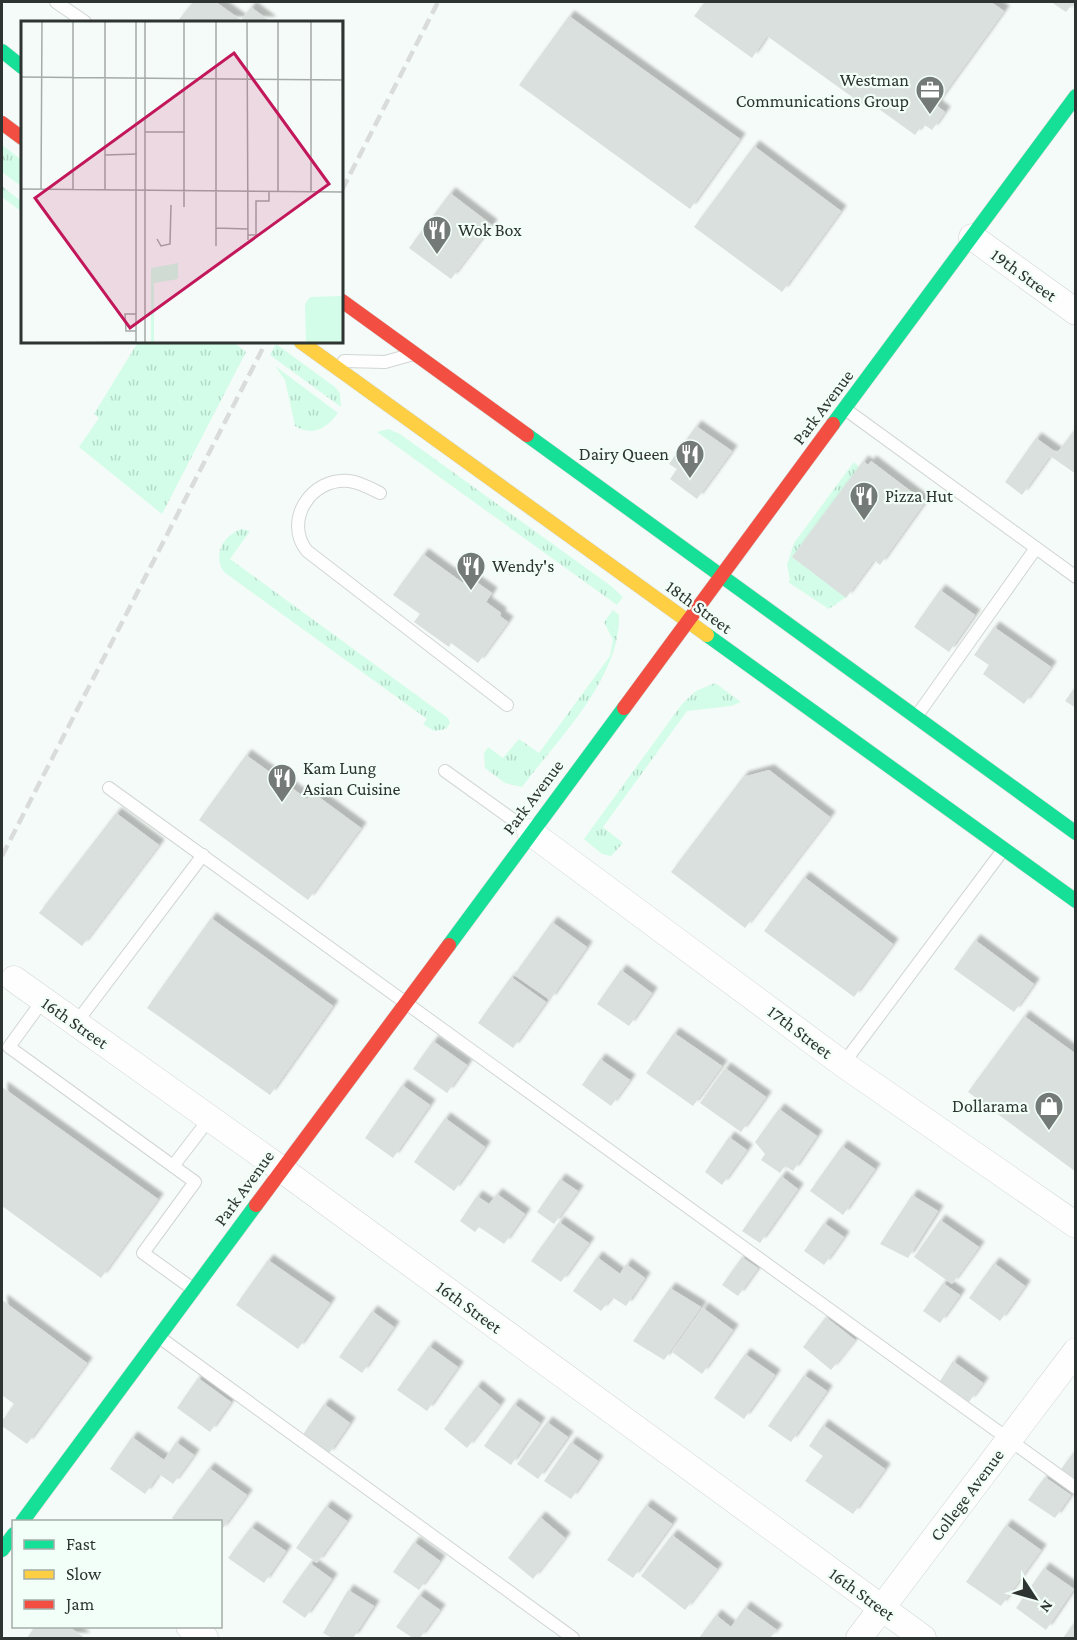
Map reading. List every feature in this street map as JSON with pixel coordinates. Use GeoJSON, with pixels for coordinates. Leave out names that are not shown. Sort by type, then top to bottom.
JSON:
{"type":"FeatureCollection","features":[{"type":"Feature","properties":{"kind":"main road"},"geometry":{"type":"LineString","coordinates":[[2,51],[21,66]]}},
{"type":"Feature","properties":{"kind":"main road","name":"Park Avenue"},"geometry":{"type":"LineString","coordinates":[[32,1518],[158,1336],[280,1169],[1076,96]]}},
{"type":"Feature","properties":{"kind":"main road"},"geometry":{"type":"LineString","coordinates":[[2,123],[21,137]]}},
{"type":"Feature","properties":{"kind":"main road","name":"18th Street"},"geometry":{"type":"LineString","coordinates":[[344,302],[1076,833]]}},
{"type":"Feature","properties":{"kind":"main road","name":"18th Street"},"geometry":{"type":"LineString","coordinates":[[304,344],[1076,901]]}},
{"type":"Feature","properties":{"kind":"main road"},"geometry":{"type":"LineString","coordinates":[[2,1550],[12,1536]]}},
{"type":"Feature","properties":{"kind":"street","name":"19th Street"},"geometry":{"type":"LineString","coordinates":[[972,237],[1076,312]]}},
{"type":"Feature","properties":{"kind":"street","name":"17th Street"},"geometry":{"type":"LineString","coordinates":[[530,832],[843,1064],[1076,1225]]}},
{"type":"Feature","properties":{"kind":"street","name":"16th Street"},"geometry":{"type":"LineString","coordinates":[[14,979],[210,1118],[923,1638]]}},
{"type":"Feature","properties":{"kind":"street","name":"College Avenue"},"geometry":{"type":"LineString","coordinates":[[859,1638],[1076,1351]]}},
{"type":"Feature","properties":{"kind":"street"},"geometry":{"type":"LineString","coordinates":[[192,1628],[205,1638]]}},
{"type":"Feature","properties":{"kind":"lane"},"geometry":{"type":"LineString","coordinates":[[56,2],[84,21]]}},
{"type":"Feature","properties":{"kind":"lane"},"geometry":{"type":"LineString","coordinates":[[315,352],[343,361],[360,363],[385,362],[414,354]]}},
{"type":"Feature","properties":{"kind":"lane"},"geometry":{"type":"LineString","coordinates":[[844,408],[1076,577]]}},
{"type":"Feature","properties":{"kind":"lane"},"geometry":{"type":"LineString","coordinates":[[380,493],[349,481],[335,481],[312,493],[301,509],[297,523],[301,544],[316,559],[507,705]]}},
{"type":"Feature","properties":{"kind":"lane"},"geometry":{"type":"LineString","coordinates":[[915,718],[1036,548]]}},
{"type":"Feature","properties":{"kind":"lane"},"geometry":{"type":"LineString","coordinates":[[445,771],[530,832]]}},
{"type":"Feature","properties":{"kind":"lane"},"geometry":{"type":"LineString","coordinates":[[109,788],[405,1000],[1076,1488]]}},
{"type":"Feature","properties":{"kind":"lane"},"geometry":{"type":"LineString","coordinates":[[843,1064],[1004,849]]}},
{"type":"Feature","properties":{"kind":"lane"},"geometry":{"type":"LineString","coordinates":[[76,1023],[203,855]]}},
{"type":"Feature","properties":{"kind":"lane"},"geometry":{"type":"LineString","coordinates":[[43,1000],[9,1047],[195,1182],[143,1253],[193,1289]]}},
{"type":"Feature","properties":{"kind":"lane"},"geometry":{"type":"LineString","coordinates":[[173,1167],[210,1118]]}},
{"type":"Feature","properties":{"kind":"lane"},"geometry":{"type":"LineString","coordinates":[[158,1336],[573,1638]]}},
{"type":"Feature","properties":{"kind":"green space"},"geometry":{"type":"Polygon","coordinates":[[[2,145],[21,159],[21,186],[2,172],[2,145]]]}},
{"type":"Feature","properties":{"kind":"green space"},"geometry":{"type":"Polygon","coordinates":[[[2,186],[21,201],[21,211],[2,197],[2,186]]]}},
{"type":"Feature","properties":{"kind":"green space"},"geometry":{"type":"Polygon","coordinates":[[[137,344],[236,344],[246,352],[162,514],[79,447],[99,418],[94,414],[137,344]]]}},
{"type":"Feature","properties":{"kind":"green space"},"geometry":{"type":"Polygon","coordinates":[[[276,344],[335,387],[340,393],[341,407],[270,355],[276,344]]]}},
{"type":"Feature","properties":{"kind":"green space"},"geometry":{"type":"Polygon","coordinates":[[[275,366],[338,413],[334,418],[324,427],[314,431],[295,426],[285,380],[275,366]]]}},
{"type":"Feature","properties":{"kind":"green space"},"geometry":{"type":"Polygon","coordinates":[[[388,429],[400,434],[623,597],[617,605],[377,432],[388,429]]]}},
{"type":"Feature","properties":{"kind":"green space"},"geometry":{"type":"Polygon","coordinates":[[[854,462],[859,467],[792,557],[846,597],[829,609],[788,582],[790,580],[787,565],[794,543],[854,462]]]}},
{"type":"Feature","properties":{"kind":"green space"},"geometry":{"type":"Polygon","coordinates":[[[242,529],[250,531],[230,559],[448,718],[450,723],[446,729],[434,731],[423,724],[427,719],[224,572],[219,559],[222,546],[230,535],[242,529]]]}},
{"type":"Feature","properties":{"kind":"green space"},"geometry":{"type":"Polygon","coordinates":[[[613,610],[619,615],[617,638],[610,661],[599,684],[569,728],[522,787],[505,783],[485,768],[484,753],[488,747],[503,758],[519,739],[539,753],[610,656],[613,640],[604,622],[613,610]]]}},
{"type":"Feature","properties":{"kind":"green space"},"geometry":{"type":"Polygon","coordinates":[[[715,683],[741,702],[731,706],[687,711],[603,827],[623,843],[611,856],[602,854],[584,839],[682,704],[696,691],[715,683]]]}},
{"type":"Feature","properties":{"kind":"building"},"geometry":{"type":"Polygon","coordinates":[[[193,2],[216,2],[241,20],[251,7],[270,21],[178,21],[193,2]]]}},
{"type":"Feature","properties":{"kind":"building"},"geometry":{"type":"Polygon","coordinates":[[[705,2],[991,2],[1004,11],[936,105],[945,112],[932,130],[923,124],[915,135],[872,104],[869,109],[767,36],[752,58],[694,16],[705,2]]]}},
{"type":"Feature","properties":{"kind":"building"},"geometry":{"type":"Polygon","coordinates":[[[1051,2],[1074,2],[1066,12],[1051,2]]]}},
{"type":"Feature","properties":{"kind":"building"},"geometry":{"type":"Polygon","coordinates":[[[569,16],[740,139],[690,209],[519,85],[569,16]]]}},
{"type":"Feature","properties":{"kind":"building"},"geometry":{"type":"Polygon","coordinates":[[[754,146],[841,211],[782,292],[694,227],[754,146]]]}},
{"type":"Feature","properties":{"kind":"building"},"geometry":{"type":"Polygon","coordinates":[[[450,193],[492,225],[451,279],[409,248],[450,193]]]}},
{"type":"Feature","properties":{"kind":"building"},"geometry":{"type":"Polygon","coordinates":[[[696,426],[732,451],[697,499],[670,479],[677,469],[669,464],[696,426]]]}},
{"type":"Feature","properties":{"kind":"building"},"geometry":{"type":"Polygon","coordinates":[[[1076,428],[1076,474],[1050,456],[1022,495],[1005,482],[1036,438],[1057,453],[1076,428]]]}},
{"type":"Feature","properties":{"kind":"building","name":"Pizza Hut"},"geometry":{"type":"Polygon","coordinates":[[[863,461],[868,465],[871,461],[925,502],[880,565],[874,560],[846,598],[792,557],[863,461]]]}},
{"type":"Feature","properties":{"kind":"building"},"geometry":{"type":"Polygon","coordinates":[[[423,554],[463,583],[468,576],[492,593],[486,602],[501,613],[500,616],[508,622],[478,663],[451,643],[449,647],[414,622],[420,614],[393,595],[423,554]]]}},
{"type":"Feature","properties":{"kind":"building"},"geometry":{"type":"Polygon","coordinates":[[[940,590],[975,615],[949,652],[914,627],[940,590]]]}},
{"type":"Feature","properties":{"kind":"building"},"geometry":{"type":"Polygon","coordinates":[[[994,627],[1051,667],[1024,704],[983,674],[989,665],[974,655],[994,627]]]}},
{"type":"Feature","properties":{"kind":"building"},"geometry":{"type":"Polygon","coordinates":[[[1076,686],[1076,708],[1065,701],[1076,686]]]}},
{"type":"Feature","properties":{"kind":"building"},"geometry":{"type":"Polygon","coordinates":[[[246,755],[307,799],[312,792],[361,828],[308,900],[199,820],[246,755]]]}},
{"type":"Feature","properties":{"kind":"building"},"geometry":{"type":"Polygon","coordinates":[[[769,770],[830,817],[745,928],[671,872],[743,777],[769,770]]]}},
{"type":"Feature","properties":{"kind":"building"},"geometry":{"type":"Polygon","coordinates":[[[116,813],[159,845],[82,946],[39,913],[116,813]]]}},
{"type":"Feature","properties":{"kind":"building"},"geometry":{"type":"Polygon","coordinates":[[[804,877],[893,944],[854,997],[764,931],[804,877]]]}},
{"type":"Feature","properties":{"kind":"building"},"geometry":{"type":"Polygon","coordinates":[[[211,918],[333,1006],[270,1095],[147,1008],[211,918]]]}},
{"type":"Feature","properties":{"kind":"building"},"geometry":{"type":"Polygon","coordinates":[[[552,922],[587,947],[550,1000],[514,975],[552,922]]]}},
{"type":"Feature","properties":{"kind":"building"},"geometry":{"type":"Polygon","coordinates":[[[975,940],[1034,984],[1014,1012],[954,969],[975,940]]]}},
{"type":"Feature","properties":{"kind":"building"},"geometry":{"type":"Polygon","coordinates":[[[621,970],[652,993],[629,1026],[597,1004],[621,970]]]}},
{"type":"Feature","properties":{"kind":"building"},"geometry":{"type":"Polygon","coordinates":[[[511,977],[546,1002],[513,1048],[478,1023],[511,977]]]}},
{"type":"Feature","properties":{"kind":"building","name":"Dollarama"},"geometry":{"type":"Polygon","coordinates":[[[1024,1016],[1076,1054],[1076,1172],[968,1092],[1024,1016]]]}},
{"type":"Feature","properties":{"kind":"building"},"geometry":{"type":"Polygon","coordinates":[[[674,1033],[722,1066],[693,1106],[646,1073],[674,1033]]]}},
{"type":"Feature","properties":{"kind":"building"},"geometry":{"type":"Polygon","coordinates":[[[433,1041],[467,1065],[447,1093],[413,1069],[433,1041]]]}},
{"type":"Feature","properties":{"kind":"building"},"geometry":{"type":"Polygon","coordinates":[[[600,1059],[630,1080],[611,1106],[582,1085],[600,1059]]]}},
{"type":"Feature","properties":{"kind":"building"},"geometry":{"type":"Polygon","coordinates":[[[725,1068],[766,1097],[741,1132],[700,1103],[725,1068]]]}},
{"type":"Feature","properties":{"kind":"building"},"geometry":{"type":"Polygon","coordinates":[[[402,1085],[430,1105],[393,1158],[365,1138],[402,1085]]]}},
{"type":"Feature","properties":{"kind":"building"},"geometry":{"type":"Polygon","coordinates":[[[2,1087],[158,1199],[101,1278],[2,1206],[2,1087]]]}},
{"type":"Feature","properties":{"kind":"building"},"geometry":{"type":"Polygon","coordinates":[[[779,1109],[817,1136],[793,1171],[785,1166],[780,1173],[761,1160],[765,1154],[755,1142],[779,1109]]]}},
{"type":"Feature","properties":{"kind":"building"},"geometry":{"type":"Polygon","coordinates":[[[445,1118],[485,1147],[454,1191],[414,1162],[445,1118]]]}},
{"type":"Feature","properties":{"kind":"building"},"geometry":{"type":"Polygon","coordinates":[[[729,1137],[747,1150],[722,1185],[705,1172],[729,1137]]]}},
{"type":"Feature","properties":{"kind":"building"},"geometry":{"type":"Polygon","coordinates":[[[842,1146],[875,1169],[843,1215],[810,1191],[842,1146]]]}},
{"type":"Feature","properties":{"kind":"building"},"geometry":{"type":"Polygon","coordinates":[[[781,1176],[798,1189],[760,1243],[742,1231],[781,1176]]]}},
{"type":"Feature","properties":{"kind":"building"},"geometry":{"type":"Polygon","coordinates":[[[560,1179],[578,1191],[554,1224],[537,1212],[560,1179]]]}},
{"type":"Feature","properties":{"kind":"building"},"geometry":{"type":"Polygon","coordinates":[[[497,1194],[525,1214],[504,1244],[479,1227],[475,1232],[460,1221],[477,1196],[489,1204],[497,1194]]]}},
{"type":"Feature","properties":{"kind":"building"},"geometry":{"type":"Polygon","coordinates":[[[912,1195],[938,1211],[908,1258],[880,1244],[912,1195]]]}},
{"type":"Feature","properties":{"kind":"building"},"geometry":{"type":"Polygon","coordinates":[[[940,1220],[979,1247],[952,1284],[914,1257],[940,1220]]]}},
{"type":"Feature","properties":{"kind":"building"},"geometry":{"type":"Polygon","coordinates":[[[559,1222],[589,1243],[561,1282],[531,1261],[559,1222]]]}},
{"type":"Feature","properties":{"kind":"building"},"geometry":{"type":"Polygon","coordinates":[[[824,1223],[844,1237],[824,1265],[804,1251],[824,1223]]]}},
{"type":"Feature","properties":{"kind":"building"},"geometry":{"type":"Polygon","coordinates":[[[597,1257],[620,1274],[626,1264],[645,1278],[626,1306],[612,1297],[601,1311],[573,1291],[597,1257]]]}},
{"type":"Feature","properties":{"kind":"building"},"geometry":{"type":"Polygon","coordinates":[[[742,1257],[758,1268],[738,1296],[722,1285],[742,1257]]]}},
{"type":"Feature","properties":{"kind":"building"},"geometry":{"type":"Polygon","coordinates":[[[268,1260],[330,1303],[298,1349],[236,1305],[268,1260]]]}},
{"type":"Feature","properties":{"kind":"building"},"geometry":{"type":"Polygon","coordinates":[[[994,1263],[1025,1286],[1000,1321],[969,1298],[994,1263]]]}},
{"type":"Feature","properties":{"kind":"building"},"geometry":{"type":"Polygon","coordinates":[[[943,1283],[960,1295],[940,1323],[923,1311],[943,1283]]]}},
{"type":"Feature","properties":{"kind":"building"},"geometry":{"type":"Polygon","coordinates":[[[670,1288],[701,1307],[664,1360],[633,1341],[670,1288]]]}},
{"type":"Feature","properties":{"kind":"building"},"geometry":{"type":"Polygon","coordinates":[[[2,1300],[87,1363],[27,1444],[2,1426],[2,1421],[14,1404],[2,1395],[2,1300]]]}},
{"type":"Feature","properties":{"kind":"building"},"geometry":{"type":"Polygon","coordinates":[[[703,1308],[733,1330],[702,1374],[672,1352],[703,1308]]]}},
{"type":"Feature","properties":{"kind":"building"},"geometry":{"type":"Polygon","coordinates":[[[372,1311],[394,1327],[362,1373],[339,1357],[372,1311]]]}},
{"type":"Feature","properties":{"kind":"building"},"geometry":{"type":"Polygon","coordinates":[[[826,1317],[855,1340],[831,1370],[803,1347],[826,1317]]]}},
{"type":"Feature","properties":{"kind":"building"},"geometry":{"type":"Polygon","coordinates":[[[429,1346],[458,1367],[427,1411],[397,1390],[429,1346]]]}},
{"type":"Feature","properties":{"kind":"building"},"geometry":{"type":"Polygon","coordinates":[[[745,1354],[775,1375],[744,1419],[714,1398],[745,1354]]]}},
{"type":"Feature","properties":{"kind":"building"},"geometry":{"type":"Polygon","coordinates":[[[953,1361],[983,1383],[969,1402],[940,1381],[953,1361]]]}},
{"type":"Feature","properties":{"kind":"building"},"geometry":{"type":"Polygon","coordinates":[[[804,1375],[827,1391],[791,1442],[768,1426],[804,1375]]]}},
{"type":"Feature","properties":{"kind":"building"},"geometry":{"type":"Polygon","coordinates":[[[198,1378],[231,1402],[210,1432],[177,1408],[198,1378]]]}},
{"type":"Feature","properties":{"kind":"building"},"geometry":{"type":"Polygon","coordinates":[[[477,1386],[500,1405],[467,1448],[444,1429],[477,1386]]]}},
{"type":"Feature","properties":{"kind":"building"},"geometry":{"type":"Polygon","coordinates":[[[324,1404],[350,1423],[328,1455],[302,1436],[324,1404]]]}},
{"type":"Feature","properties":{"kind":"building"},"geometry":{"type":"Polygon","coordinates":[[[514,1404],[540,1423],[511,1465],[484,1446],[514,1404]]]}},
{"type":"Feature","properties":{"kind":"building"},"geometry":{"type":"Polygon","coordinates":[[[547,1422],[568,1437],[538,1479],[517,1464],[547,1422]]]}},
{"type":"Feature","properties":{"kind":"building"},"geometry":{"type":"Polygon","coordinates":[[[823,1425],[885,1469],[853,1514],[805,1481],[823,1456],[809,1446],[823,1425]]]}},
{"type":"Feature","properties":{"kind":"building"},"geometry":{"type":"Polygon","coordinates":[[[132,1437],[164,1460],[176,1442],[194,1455],[173,1484],[159,1474],[145,1494],[110,1469],[132,1437]]]}},
{"type":"Feature","properties":{"kind":"building"},"geometry":{"type":"Polygon","coordinates":[[[571,1442],[598,1461],[571,1499],[544,1481],[571,1442]]]}},
{"type":"Feature","properties":{"kind":"building"},"geometry":{"type":"Polygon","coordinates":[[[1076,1449],[1076,1479],[1061,1469],[1076,1449]]]}},
{"type":"Feature","properties":{"kind":"building"},"geometry":{"type":"Polygon","coordinates":[[[209,1468],[247,1495],[222,1529],[222,1520],[174,1520],[172,1518],[209,1468]]]}},
{"type":"Feature","properties":{"kind":"building"},"geometry":{"type":"Polygon","coordinates":[[[1045,1477],[1071,1495],[1055,1518],[1028,1500],[1045,1477]]]}},
{"type":"Feature","properties":{"kind":"building"},"geometry":{"type":"Polygon","coordinates":[[[646,1505],[672,1524],[633,1578],[607,1560],[646,1505]]]}},
{"type":"Feature","properties":{"kind":"building"},"geometry":{"type":"Polygon","coordinates":[[[326,1506],[347,1521],[317,1563],[296,1548],[326,1506]]]}},
{"type":"Feature","properties":{"kind":"building"},"geometry":{"type":"Polygon","coordinates":[[[540,1517],[565,1538],[533,1579],[508,1558],[540,1517]]]}},
{"type":"Feature","properties":{"kind":"building"},"geometry":{"type":"Polygon","coordinates":[[[1006,1525],[1041,1550],[1001,1606],[966,1582],[1006,1525]]]}},
{"type":"Feature","properties":{"kind":"building"},"geometry":{"type":"Polygon","coordinates":[[[251,1527],[286,1551],[264,1583],[228,1558],[251,1527]]]}},
{"type":"Feature","properties":{"kind":"building"},"geometry":{"type":"Polygon","coordinates":[[[672,1535],[717,1569],[685,1610],[641,1576],[672,1535]]]}},
{"type":"Feature","properties":{"kind":"building"},"geometry":{"type":"Polygon","coordinates":[[[414,1542],[440,1561],[419,1590],[393,1572],[414,1542]]]}},
{"type":"Feature","properties":{"kind":"building"},"geometry":{"type":"Polygon","coordinates":[[[310,1563],[332,1579],[305,1618],[282,1602],[310,1563]]]}},
{"type":"Feature","properties":{"kind":"building"},"geometry":{"type":"Polygon","coordinates":[[[1044,1568],[1074,1589],[1046,1630],[1016,1608],[1044,1568]]]}},
{"type":"Feature","properties":{"kind":"building"},"geometry":{"type":"Polygon","coordinates":[[[348,1590],[374,1606],[353,1638],[332,1638],[323,1633],[348,1590]]]}},
{"type":"Feature","properties":{"kind":"building"},"geometry":{"type":"Polygon","coordinates":[[[419,1595],[440,1610],[420,1638],[413,1638],[396,1627],[419,1595]]]}},
{"type":"Feature","properties":{"kind":"building"},"geometry":{"type":"Polygon","coordinates":[[[745,1607],[777,1630],[770,1638],[699,1638],[716,1615],[731,1627],[745,1607]]]}},
{"type":"Feature","properties":{"kind":"building"},"geometry":{"type":"Polygon","coordinates":[[[1074,1623],[1076,1638],[1063,1638],[1074,1623]]]}},
{"type":"Feature","properties":{"kind":"building"},"geometry":{"type":"Polygon","coordinates":[[[34,1628],[71,1628],[85,1638],[27,1638],[34,1628]]]}},
{"type":"Feature","properties":{"kind":"railway"},"geometry":{"type":"LineString","coordinates":[[344,186],[438,2]]}},
{"type":"Feature","properties":{"kind":"railway"},"geometry":{"type":"LineString","coordinates":[[2,856],[265,344]]}},
{"type":"Feature","properties":{"kind":"traffic: fast"},"geometry":{"type":"LineString","coordinates":[[2,51],[21,66]]}},
{"type":"Feature","properties":{"kind":"traffic: fast"},"geometry":{"type":"LineString","coordinates":[[833,424],[1076,96]]}},
{"type":"Feature","properties":{"kind":"traffic: fast"},"geometry":{"type":"LineString","coordinates":[[527,435],[1076,833]]}},
{"type":"Feature","properties":{"kind":"traffic: fast"},"geometry":{"type":"LineString","coordinates":[[707,635],[1076,901]]}},
{"type":"Feature","properties":{"kind":"traffic: fast"},"geometry":{"type":"LineString","coordinates":[[449,945],[624,708]]}},
{"type":"Feature","properties":{"kind":"traffic: fast"},"geometry":{"type":"LineString","coordinates":[[23,1520],[256,1205]]}},
{"type":"Feature","properties":{"kind":"traffic: fast"},"geometry":{"type":"LineString","coordinates":[[2,1550],[12,1537]]}},
{"type":"Feature","properties":{"kind":"traffic: slow"},"geometry":{"type":"LineString","coordinates":[[304,344],[707,635]]}},
{"type":"Feature","properties":{"kind":"traffic: jam"},"geometry":{"type":"LineString","coordinates":[[2,123],[21,137]]}},
{"type":"Feature","properties":{"kind":"traffic: jam"},"geometry":{"type":"LineString","coordinates":[[344,302],[527,435]]}},
{"type":"Feature","properties":{"kind":"traffic: jam"},"geometry":{"type":"LineString","coordinates":[[624,708],[833,424]]}},
{"type":"Feature","properties":{"kind":"traffic: jam"},"geometry":{"type":"LineString","coordinates":[[256,1205],[449,945]]}},
{"type":"Feature","properties":{"kind":"place","name":"Westman Communications Group"},"geometry":{"type":"Point","coordinates":[930,116]}},
{"type":"Feature","properties":{"kind":"place","name":"Wok Box"},"geometry":{"type":"Point","coordinates":[437,256]}},
{"type":"Feature","properties":{"kind":"place","name":"Dairy Queen"},"geometry":{"type":"Point","coordinates":[690,480]}},
{"type":"Feature","properties":{"kind":"place","name":"Pizza Hut"},"geometry":{"type":"Point","coordinates":[864,522]}},
{"type":"Feature","properties":{"kind":"place","name":"Wendy's"},"geometry":{"type":"Point","coordinates":[471,592]}},
{"type":"Feature","properties":{"kind":"place","name":"Kam Lung Asian Cuisine"},"geometry":{"type":"Point","coordinates":[282,804]}},
{"type":"Feature","properties":{"kind":"place","name":"Dollarama"},"geometry":{"type":"Point","coordinates":[1049,1132]}}]}
